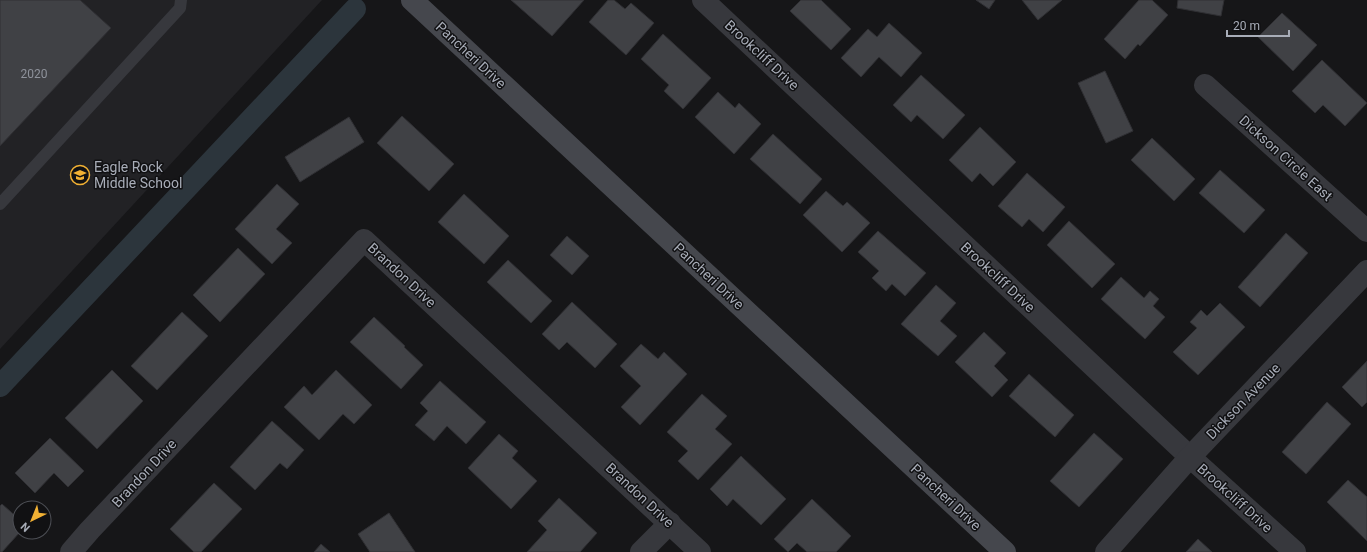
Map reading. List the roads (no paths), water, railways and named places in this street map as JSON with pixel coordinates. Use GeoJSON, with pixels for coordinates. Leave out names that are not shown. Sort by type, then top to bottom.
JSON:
{"type":"FeatureCollection","features":[{"type":"Feature","properties":{"kind":"street","name":"Pancheri Drive"},"geometry":{"type":"LineString","coordinates":[[412,0],[1005,552]]}},
{"type":"Feature","properties":{"kind":"street","name":"Brookcliff Drive"},"geometry":{"type":"LineString","coordinates":[[703,0],[1190,457],[1295,552]]}},
{"type":"Feature","properties":{"kind":"street","name":"Dickson Circle East"},"geometry":{"type":"LineString","coordinates":[[1205,85],[1367,231]]}},
{"type":"Feature","properties":{"kind":"street","name":"Brandon Drive"},"geometry":{"type":"LineString","coordinates":[[71,552],[364,240],[700,552]]}},
{"type":"Feature","properties":{"kind":"street","name":"Dickson Avenue"},"geometry":{"type":"LineString","coordinates":[[1106,552],[1190,457],[1367,271]]}},
{"type":"Feature","properties":{"kind":"street"},"geometry":{"type":"LineString","coordinates":[[641,552],[670,523]]}},
{"type":"Feature","properties":{"kind":"lane"},"geometry":{"type":"LineString","coordinates":[[0,204],[180,8],[181,0]]}},
{"type":"Feature","properties":{"kind":"waterway"},"geometry":{"type":"LineString","coordinates":[[0,386],[355,9]]}},
{"type":"Feature","properties":{"kind":"place","name":"Eagle Rock Middle School"},"geometry":{"type":"Point","coordinates":[80,175]}}]}
